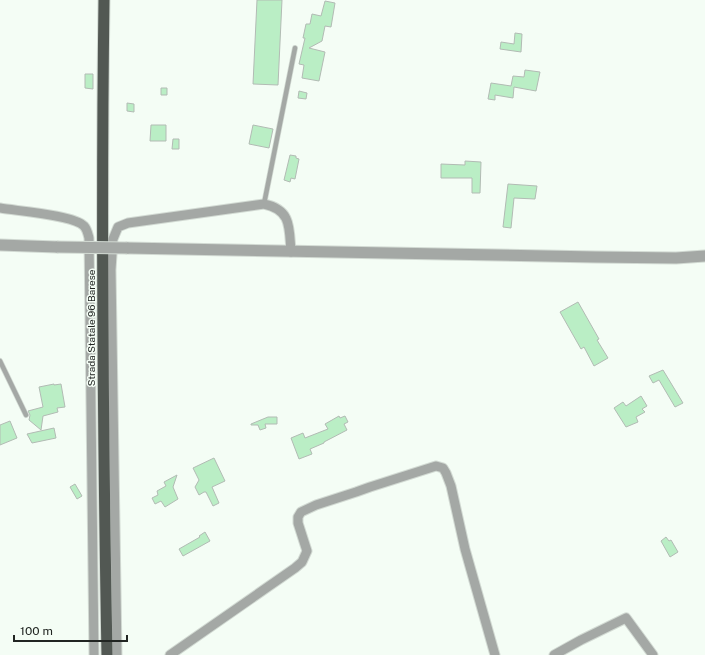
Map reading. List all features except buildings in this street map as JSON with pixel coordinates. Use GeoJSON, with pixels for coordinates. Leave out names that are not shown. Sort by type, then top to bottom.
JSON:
{"type":"FeatureCollection","features":[{"type":"Feature","properties":{"kind":"highway","name":"Strada Statale 96 Barese"},"geometry":{"type":"LineString","coordinates":[[104,0],[102,176],[104,486],[107,655]]}},
{"type":"Feature","properties":{"kind":"street"},"geometry":{"type":"LineString","coordinates":[[117,655],[111,270],[113,239],[118,227],[128,223],[264,204],[274,206],[284,214],[289,225],[291,252]]}},
{"type":"Feature","properties":{"kind":"street"},"geometry":{"type":"LineString","coordinates":[[0,208],[62,217],[78,222],[85,227],[88,238],[94,655]]}},
{"type":"Feature","properties":{"kind":"street"},"geometry":{"type":"LineString","coordinates":[[0,245],[291,252],[676,258],[705,256]]}},
{"type":"Feature","properties":{"kind":"street"},"geometry":{"type":"LineString","coordinates":[[170,655],[302,562],[306,551],[298,523],[298,517],[301,512],[316,505],[436,466],[443,468],[446,472],[451,486],[466,549],[495,655]]}},
{"type":"Feature","properties":{"kind":"street"},"geometry":{"type":"LineString","coordinates":[[554,655],[626,618],[653,655]]}},
{"type":"Feature","properties":{"kind":"lane"},"geometry":{"type":"LineString","coordinates":[[264,204],[295,48]]}},
{"type":"Feature","properties":{"kind":"lane"},"geometry":{"type":"LineString","coordinates":[[0,362],[26,415]]}}]}
